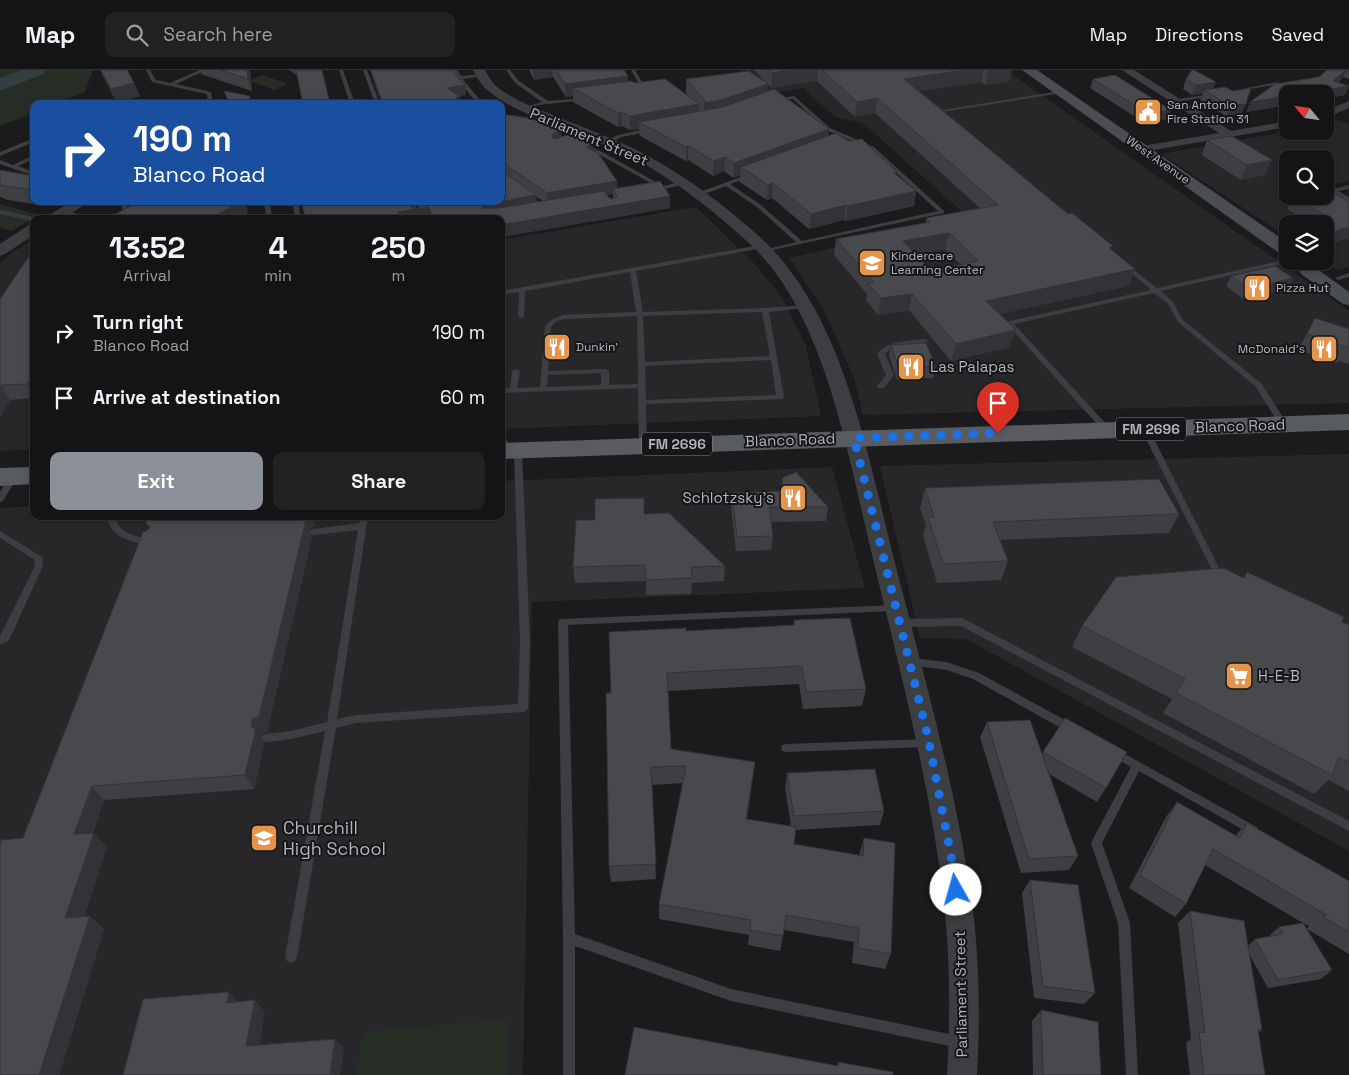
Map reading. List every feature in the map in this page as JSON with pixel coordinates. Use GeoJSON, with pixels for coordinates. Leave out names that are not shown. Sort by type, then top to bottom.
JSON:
{"type":"FeatureCollection","features":[{"type":"Feature","properties":{"kind":"main road","name":"West Avenue"},"geometry":{"type":"LineString","coordinates":[[1028,70],[1279,245]]}},
{"type":"Feature","properties":{"kind":"main road"},"geometry":{"type":"LineString","coordinates":[[1307,270],[1349,300]]}},
{"type":"Feature","properties":{"kind":"main road"},"geometry":{"type":"LineString","coordinates":[[1328,270],[1345,279]]}},
{"type":"Feature","properties":{"kind":"main road","name":"Blanco Road"},"geometry":{"type":"LineString","coordinates":[[507,447],[643,445],[1349,422]]}},
{"type":"Feature","properties":{"kind":"street"},"geometry":{"type":"LineString","coordinates":[[1127,70],[1229,134]]}},
{"type":"Feature","properties":{"kind":"street","name":"Parliament Street"},"geometry":{"type":"LineString","coordinates":[[480,73],[489,86],[505,100]]}},
{"type":"Feature","properties":{"kind":"street"},"geometry":{"type":"LineString","coordinates":[[1334,111],[1349,104]]}},
{"type":"Feature","properties":{"kind":"street","name":"Parliament Street"},"geometry":{"type":"LineString","coordinates":[[514,108],[607,142],[641,157],[699,194],[726,215],[763,249],[781,270],[804,306],[827,351],[854,438],[898,616],[929,743],[954,871],[962,945],[964,1044],[962,1075]]}},
{"type":"Feature","properties":{"kind":"street"},"geometry":{"type":"LineString","coordinates":[[1142,149],[1279,126]]}},
{"type":"Feature","properties":{"kind":"street"},"geometry":{"type":"LineString","coordinates":[[56,215],[76,205]]}},
{"type":"Feature","properties":{"kind":"street"},"geometry":{"type":"LineString","coordinates":[[0,251],[30,231]]}},
{"type":"Feature","properties":{"kind":"lane"},"geometry":{"type":"LineString","coordinates":[[148,70],[154,81],[209,93],[210,100]]}},
{"type":"Feature","properties":{"kind":"lane"},"geometry":{"type":"LineString","coordinates":[[170,85],[204,70]]}},
{"type":"Feature","properties":{"kind":"lane"},"geometry":{"type":"LineString","coordinates":[[341,70],[351,100]]}},
{"type":"Feature","properties":{"kind":"lane"},"geometry":{"type":"LineString","coordinates":[[365,70],[376,100]]}},
{"type":"Feature","properties":{"kind":"lane"},"geometry":{"type":"LineString","coordinates":[[447,70],[455,71],[478,100]]}},
{"type":"Feature","properties":{"kind":"lane"},"geometry":{"type":"LineString","coordinates":[[508,70],[517,82],[547,103]]}},
{"type":"Feature","properties":{"kind":"lane"},"geometry":{"type":"LineString","coordinates":[[633,70],[645,90],[635,91]]}},
{"type":"Feature","properties":{"kind":"lane"},"geometry":{"type":"LineString","coordinates":[[460,78],[480,73]]}},
{"type":"Feature","properties":{"kind":"lane"},"geometry":{"type":"LineString","coordinates":[[1234,91],[1277,83]]}},
{"type":"Feature","properties":{"kind":"lane"},"geometry":{"type":"LineString","coordinates":[[950,120],[939,111],[1060,92]]}},
{"type":"Feature","properties":{"kind":"lane"},"geometry":{"type":"LineString","coordinates":[[1175,100],[1216,94]]}},
{"type":"Feature","properties":{"kind":"lane"},"geometry":{"type":"LineString","coordinates":[[514,108],[596,97]]}},
{"type":"Feature","properties":{"kind":"lane"},"geometry":{"type":"LineString","coordinates":[[505,292],[783,247],[942,212],[872,148],[828,128],[794,97],[766,102]]}},
{"type":"Feature","properties":{"kind":"lane"},"geometry":{"type":"LineString","coordinates":[[607,142],[620,136],[656,129]]}},
{"type":"Feature","properties":{"kind":"lane"},"geometry":{"type":"LineString","coordinates":[[844,142],[852,139]]}},
{"type":"Feature","properties":{"kind":"lane"},"geometry":{"type":"LineString","coordinates":[[573,141],[602,154],[664,188]]}},
{"type":"Feature","properties":{"kind":"lane"},"geometry":{"type":"LineString","coordinates":[[0,154],[30,142]]}},
{"type":"Feature","properties":{"kind":"lane"},"geometry":{"type":"LineString","coordinates":[[12,167],[30,159]]}},
{"type":"Feature","properties":{"kind":"lane"},"geometry":{"type":"LineString","coordinates":[[0,162],[30,173]]}},
{"type":"Feature","properties":{"kind":"lane"},"geometry":{"type":"LineString","coordinates":[[699,194],[756,173]]}},
{"type":"Feature","properties":{"kind":"lane"},"geometry":{"type":"LineString","coordinates":[[647,191],[684,183]]}},
{"type":"Feature","properties":{"kind":"lane"},"geometry":{"type":"LineString","coordinates":[[726,184],[758,206],[801,243]]}},
{"type":"Feature","properties":{"kind":"lane"},"geometry":{"type":"LineString","coordinates":[[1349,187],[1333,190],[1349,200]]}},
{"type":"Feature","properties":{"kind":"lane"},"geometry":{"type":"LineString","coordinates":[[296,205],[298,215]]}},
{"type":"Feature","properties":{"kind":"lane"},"geometry":{"type":"LineString","coordinates":[[297,211],[305,209]]}},
{"type":"Feature","properties":{"kind":"lane"},"geometry":{"type":"LineString","coordinates":[[64,211],[75,215]]}},
{"type":"Feature","properties":{"kind":"lane"},"geometry":{"type":"LineString","coordinates":[[1121,262],[1171,303],[1180,321],[1259,386],[1283,424]]}},
{"type":"Feature","properties":{"kind":"lane"},"geometry":{"type":"LineString","coordinates":[[1108,430],[1009,323],[1279,263]]}},
{"type":"Feature","properties":{"kind":"lane"},"geometry":{"type":"LineString","coordinates":[[633,270],[640,314],[643,445]]}},
{"type":"Feature","properties":{"kind":"lane"},"geometry":{"type":"LineString","coordinates":[[521,316],[522,289]]}},
{"type":"Feature","properties":{"kind":"lane"},"geometry":{"type":"LineString","coordinates":[[543,390],[548,326],[555,320],[563,317],[764,310],[804,306]]}},
{"type":"Feature","properties":{"kind":"lane"},"geometry":{"type":"LineString","coordinates":[[641,402],[780,396],[764,310]]}},
{"type":"Feature","properties":{"kind":"lane"},"geometry":{"type":"LineString","coordinates":[[881,386],[890,376],[881,354],[883,350],[889,347],[925,341]]}},
{"type":"Feature","properties":{"kind":"lane"},"geometry":{"type":"LineString","coordinates":[[641,364],[698,366],[719,361],[774,358]]}},
{"type":"Feature","properties":{"kind":"lane"},"geometry":{"type":"LineString","coordinates":[[743,359],[744,368]]}},
{"type":"Feature","properties":{"kind":"lane"},"geometry":{"type":"LineString","coordinates":[[719,361],[720,369]]}},
{"type":"Feature","properties":{"kind":"lane"},"geometry":{"type":"LineString","coordinates":[[545,373],[605,370],[604,387]]}},
{"type":"Feature","properties":{"kind":"lane"},"geometry":{"type":"LineString","coordinates":[[513,391],[516,371]]}},
{"type":"Feature","properties":{"kind":"lane"},"geometry":{"type":"LineString","coordinates":[[505,392],[641,386]]}},
{"type":"Feature","properties":{"kind":"lane"},"geometry":{"type":"LineString","coordinates":[[1144,429],[1216,570],[1232,578]]}},
{"type":"Feature","properties":{"kind":"lane"},"geometry":{"type":"LineString","coordinates":[[266,738],[291,735],[356,719],[523,708],[524,642],[507,447]]}},
{"type":"Feature","properties":{"kind":"lane"},"geometry":{"type":"LineString","coordinates":[[0,499],[16,476]]}},
{"type":"Feature","properties":{"kind":"lane"},"geometry":{"type":"LineString","coordinates":[[111,520],[116,529],[126,537],[140,542],[154,542]]}},
{"type":"Feature","properties":{"kind":"lane"},"geometry":{"type":"LineString","coordinates":[[291,957],[363,521],[313,532]]}},
{"type":"Feature","properties":{"kind":"lane"},"geometry":{"type":"LineString","coordinates":[[0,534],[39,559],[38,568],[5,638],[0,642]]}},
{"type":"Feature","properties":{"kind":"lane"},"geometry":{"type":"LineString","coordinates":[[569,1075],[563,622],[898,616],[962,622],[1349,826]]}},
{"type":"Feature","properties":{"kind":"lane"},"geometry":{"type":"LineString","coordinates":[[909,662],[947,666],[976,676],[1080,733]]}},
{"type":"Feature","properties":{"kind":"lane"},"geometry":{"type":"LineString","coordinates":[[786,748],[929,743]]}},
{"type":"Feature","properties":{"kind":"lane"},"geometry":{"type":"LineString","coordinates":[[1104,747],[1264,837]]}},
{"type":"Feature","properties":{"kind":"lane"},"geometry":{"type":"LineString","coordinates":[[1132,1075],[1124,923],[1096,842],[1137,765]]}},
{"type":"Feature","properties":{"kind":"lane"},"geometry":{"type":"LineString","coordinates":[[568,938],[731,995],[964,1044]]}},
{"type":"Feature","properties":{"kind":"shaded area"},"geometry":{"type":"Polygon","coordinates":[[[0,70],[93,70],[85,92],[65,100],[30,100],[30,115],[0,126],[0,70]]]}},
{"type":"Feature","properties":{"kind":"shaded area"},"geometry":{"type":"Polygon","coordinates":[[[745,70],[1006,70],[1279,262],[1279,270],[1291,270],[1349,311],[1349,403],[863,415],[854,378],[823,308],[789,258],[955,220],[961,211],[863,123],[835,117],[803,88],[767,94],[745,70]]]}},
{"type":"Feature","properties":{"kind":"shaded area"},"geometry":{"type":"Polygon","coordinates":[[[262,75],[288,84],[275,90],[249,81],[262,75]]]}},
{"type":"Feature","properties":{"kind":"shaded area"},"geometry":{"type":"Polygon","coordinates":[[[1338,120],[1349,125],[1349,181],[1334,184],[1334,150],[1279,150],[1279,205],[1334,205],[1334,201],[1349,210],[1349,267],[1337,270],[1334,268],[1334,215],[1279,215],[1279,232],[1161,154],[1279,133],[1279,140],[1334,140],[1334,121],[1338,120]]]}},
{"type":"Feature","properties":{"kind":"shaded area"},"geometry":{"type":"Polygon","coordinates":[[[0,204],[38,215],[30,215],[30,220],[12,231],[0,228],[0,204]]]}},
{"type":"Feature","properties":{"kind":"shaded area"},"geometry":{"type":"Polygon","coordinates":[[[696,207],[752,261],[781,296],[806,346],[821,416],[505,429],[505,239],[696,207]]]}},
{"type":"Feature","properties":{"kind":"shaded area"},"geometry":{"type":"Polygon","coordinates":[[[30,242],[30,449],[0,451],[0,264],[10,254],[30,242]]]}},
{"type":"Feature","properties":{"kind":"shaded area"},"geometry":{"type":"Polygon","coordinates":[[[1349,454],[1349,851],[966,639],[920,638],[880,466],[1349,454]]]}},
{"type":"Feature","properties":{"kind":"shaded area","name":"Churchill High School"},"geometry":{"type":"Polygon","coordinates":[[[832,467],[865,588],[532,602],[523,1075],[0,1075],[0,508],[30,506],[30,520],[505,520],[505,481],[832,467]]]}},
{"type":"Feature","properties":{"kind":"shaded area"},"geometry":{"type":"Polygon","coordinates":[[[507,1019],[506,1075],[357,1075],[362,1032],[507,1019]]]}},
{"type":"Feature","properties":{"kind":"building"},"geometry":{"type":"Polygon","coordinates":[[[101,70],[127,70],[134,83],[111,89],[101,70]]]}},
{"type":"Feature","properties":{"kind":"building"},"geometry":{"type":"Polygon","coordinates":[[[220,70],[247,70],[248,79],[220,70]]]}},
{"type":"Feature","properties":{"kind":"building"},"geometry":{"type":"Polygon","coordinates":[[[296,70],[322,70],[329,100],[302,100],[296,70]]]}},
{"type":"Feature","properties":{"kind":"building"},"geometry":{"type":"Polygon","coordinates":[[[371,70],[451,70],[465,85],[447,88],[460,96],[456,98],[459,100],[382,100],[371,70]]]}},
{"type":"Feature","properties":{"kind":"building"},"geometry":{"type":"Polygon","coordinates":[[[556,70],[624,70],[628,76],[565,84],[556,70]]]}},
{"type":"Feature","properties":{"kind":"building"},"geometry":{"type":"Polygon","coordinates":[[[769,70],[792,70],[772,73],[769,70]]]}},
{"type":"Feature","properties":{"kind":"building"},"geometry":{"type":"Polygon","coordinates":[[[822,70],[964,70],[904,79],[1068,214],[1072,213],[1113,246],[1109,248],[1135,269],[986,301],[1016,330],[956,344],[912,294],[881,298],[868,284],[874,282],[836,239],[930,222],[926,218],[998,205],[877,98],[857,102],[822,70]],[[949,233],[903,241],[931,271],[978,261],[949,233]]]}},
{"type":"Feature","properties":{"kind":"building"},"geometry":{"type":"Polygon","coordinates":[[[1192,70],[1216,82],[1196,85],[1186,79],[1192,70]]]}},
{"type":"Feature","properties":{"kind":"building"},"geometry":{"type":"Polygon","coordinates":[[[1327,70],[1346,70],[1333,81],[1349,86],[1334,89],[1334,85],[1279,85],[1279,97],[1250,102],[1275,84],[1319,77],[1327,70]]]}},
{"type":"Feature","properties":{"kind":"building"},"geometry":{"type":"Polygon","coordinates":[[[749,71],[768,84],[721,100],[704,103],[706,102],[686,79],[749,71]]]}},
{"type":"Feature","properties":{"kind":"building"},"geometry":{"type":"Polygon","coordinates":[[[1115,75],[1171,110],[1148,114],[1093,79],[1115,75]]]}},
{"type":"Feature","properties":{"kind":"building"},"geometry":{"type":"Polygon","coordinates":[[[665,79],[699,104],[630,116],[621,112],[618,113],[572,88],[632,81],[634,83],[665,79]]]}},
{"type":"Feature","properties":{"kind":"building"},"geometry":{"type":"Polygon","coordinates":[[[1225,87],[1233,91],[1251,88],[1246,104],[1230,106],[1204,90],[1225,87]]]}},
{"type":"Feature","properties":{"kind":"building"},"geometry":{"type":"Polygon","coordinates":[[[774,89],[829,129],[734,163],[725,157],[714,161],[639,122],[723,107],[774,89]]]}},
{"type":"Feature","properties":{"kind":"building"},"geometry":{"type":"Polygon","coordinates":[[[224,91],[250,96],[250,100],[228,100],[224,91]]]}},
{"type":"Feature","properties":{"kind":"building"},"geometry":{"type":"Polygon","coordinates":[[[505,115],[529,118],[561,130],[553,134],[552,137],[554,139],[570,134],[593,144],[586,147],[598,153],[617,181],[547,193],[505,162],[505,115]]]}},
{"type":"Feature","properties":{"kind":"building"},"geometry":{"type":"Polygon","coordinates":[[[836,133],[848,141],[862,139],[897,172],[894,173],[916,191],[811,214],[773,183],[768,185],[741,167],[836,133]]]}},
{"type":"Feature","properties":{"kind":"building"},"geometry":{"type":"Polygon","coordinates":[[[1232,136],[1272,160],[1247,165],[1207,140],[1232,136]]]}},
{"type":"Feature","properties":{"kind":"building"},"geometry":{"type":"Polygon","coordinates":[[[0,170],[30,175],[30,190],[0,185],[0,170]]]}},
{"type":"Feature","properties":{"kind":"building"},"geometry":{"type":"Polygon","coordinates":[[[505,173],[536,195],[505,201],[505,173]]]}},
{"type":"Feature","properties":{"kind":"building"},"geometry":{"type":"Polygon","coordinates":[[[660,181],[670,196],[505,224],[505,215],[432,215],[429,207],[398,212],[399,215],[305,215],[302,205],[410,205],[411,208],[420,208],[419,205],[483,205],[482,208],[499,208],[604,191],[609,198],[613,199],[617,196],[613,189],[660,181]]]}},
{"type":"Feature","properties":{"kind":"building"},"geometry":{"type":"Polygon","coordinates":[[[1334,193],[1349,202],[1349,227],[1334,231],[1334,215],[1318,215],[1323,214],[1308,205],[1334,205],[1334,193]]]}},
{"type":"Feature","properties":{"kind":"building"},"geometry":{"type":"Polygon","coordinates":[[[132,205],[234,205],[217,215],[114,215],[132,205]]]}},
{"type":"Feature","properties":{"kind":"building"},"geometry":{"type":"Polygon","coordinates":[[[30,255],[30,378],[27,384],[0,386],[0,299],[30,255]]]}},
{"type":"Feature","properties":{"kind":"building"},"geometry":{"type":"Polygon","coordinates":[[[1275,266],[1293,278],[1248,289],[1231,276],[1275,266]]]}},
{"type":"Feature","properties":{"kind":"building"},"geometry":{"type":"Polygon","coordinates":[[[1315,318],[1349,329],[1349,345],[1346,347],[1307,334],[1315,318]]]}},
{"type":"Feature","properties":{"kind":"building"},"geometry":{"type":"Polygon","coordinates":[[[926,343],[936,367],[899,368],[891,345],[926,343]]]}},
{"type":"Feature","properties":{"kind":"building"},"geometry":{"type":"Polygon","coordinates":[[[796,472],[828,507],[769,507],[773,536],[737,537],[732,493],[784,491],[782,478],[796,472]]]}},
{"type":"Feature","properties":{"kind":"building"},"geometry":{"type":"Polygon","coordinates":[[[1159,479],[1179,514],[993,522],[1008,561],[943,564],[928,517],[934,517],[925,488],[1159,479]]]}},
{"type":"Feature","properties":{"kind":"building"},"geometry":{"type":"Polygon","coordinates":[[[644,498],[644,514],[669,513],[725,566],[691,567],[692,578],[646,580],[645,565],[573,567],[576,520],[595,520],[595,499],[644,498]]]}},
{"type":"Feature","properties":{"kind":"building"},"geometry":{"type":"Polygon","coordinates":[[[147,520],[306,520],[259,717],[253,718],[251,722],[252,727],[256,729],[245,775],[92,786],[74,834],[94,833],[65,918],[90,916],[39,1075],[0,1075],[0,843],[1,840],[23,838],[143,532],[151,527],[146,523],[147,520]]]}},
{"type":"Feature","properties":{"kind":"building","name":"H-E-B"},"geometry":{"type":"Polygon","coordinates":[[[1223,568],[1244,578],[1247,572],[1344,617],[1342,622],[1349,625],[1349,762],[1339,757],[1332,775],[1176,693],[1185,679],[1082,626],[1116,577],[1223,568]]]}},
{"type":"Feature","properties":{"kind":"building"},"geometry":{"type":"Polygon","coordinates":[[[850,618],[866,689],[806,692],[802,666],[667,673],[671,749],[755,762],[746,819],[796,827],[794,844],[863,856],[864,838],[895,843],[891,954],[858,948],[859,928],[786,915],[783,936],[750,930],[751,920],[659,904],[686,766],[651,767],[656,864],[609,866],[606,693],[611,693],[609,632],[686,628],[686,631],[795,625],[794,620],[850,618]]]}},
{"type":"Feature","properties":{"kind":"building"},"geometry":{"type":"Polygon","coordinates":[[[1065,718],[1127,752],[1106,788],[1043,752],[1065,718]]]}},
{"type":"Feature","properties":{"kind":"building"},"geometry":{"type":"Polygon","coordinates":[[[1030,720],[1078,856],[1029,859],[987,722],[1030,720]]]}},
{"type":"Feature","properties":{"kind":"building"},"geometry":{"type":"Polygon","coordinates":[[[875,769],[884,811],[794,816],[787,773],[875,769]]]}},
{"type":"Feature","properties":{"kind":"building"},"geometry":{"type":"Polygon","coordinates":[[[1177,802],[1240,838],[1247,823],[1349,881],[1349,932],[1322,916],[1327,915],[1213,849],[1186,904],[1140,875],[1177,802]]]}},
{"type":"Feature","properties":{"kind":"building"},"geometry":{"type":"Polygon","coordinates":[[[1030,880],[1078,885],[1095,993],[1043,986],[1030,880]]]}},
{"type":"Feature","properties":{"kind":"building"},"geometry":{"type":"Polygon","coordinates":[[[1190,911],[1244,921],[1262,1030],[1258,1030],[1265,1075],[1204,1075],[1199,1032],[1205,1033],[1190,911]]]}},
{"type":"Feature","properties":{"kind":"building"},"geometry":{"type":"Polygon","coordinates":[[[1303,923],[1332,970],[1278,980],[1255,939],[1283,934],[1279,927],[1303,923]]]}},
{"type":"Feature","properties":{"kind":"building"},"geometry":{"type":"Polygon","coordinates":[[[229,992],[227,1003],[255,1000],[246,1046],[335,1039],[330,1075],[123,1075],[143,999],[229,992]]]}},
{"type":"Feature","properties":{"kind":"building"},"geometry":{"type":"Polygon","coordinates":[[[1041,1010],[1098,1022],[1101,1075],[1043,1075],[1041,1010]]]}},
{"type":"Feature","properties":{"kind":"building"},"geometry":{"type":"Polygon","coordinates":[[[634,1027],[838,1066],[838,1062],[893,1072],[893,1075],[625,1075],[634,1027]]]}},
{"type":"Feature","properties":{"kind":"waterway"},"geometry":{"type":"LineString","coordinates":[[0,85],[37,70]]}},
{"type":"Feature","properties":{"kind":"waterway"},"geometry":{"type":"LineString","coordinates":[[0,212],[30,218]]}},
{"type":"Feature","properties":{"kind":"place","name":"San Antonio Fire Station 31"},"geometry":{"type":"Point","coordinates":[1148,112]}},
{"type":"Feature","properties":{"kind":"place","name":"Kindercare Learning Center"},"geometry":{"type":"Point","coordinates":[872,263]}},
{"type":"Feature","properties":{"kind":"place","name":"Pizza Hut"},"geometry":{"type":"Point","coordinates":[1257,288]}},
{"type":"Feature","properties":{"kind":"place","name":"Dunkin'"},"geometry":{"type":"Point","coordinates":[557,347]}},
{"type":"Feature","properties":{"kind":"place","name":"McDonald's"},"geometry":{"type":"Point","coordinates":[1324,349]}},
{"type":"Feature","properties":{"kind":"place","name":"Las Palapas"},"geometry":{"type":"Point","coordinates":[911,367]}},
{"type":"Feature","properties":{"kind":"place","name":"Schlotzsky's"},"geometry":{"type":"Point","coordinates":[793,498]}},
{"type":"Feature","properties":{"kind":"place","name":"H-E-B"},"geometry":{"type":"Point","coordinates":[1239,676]}},
{"type":"Feature","properties":{"kind":"place","name":"Churchill High School"},"geometry":{"type":"Point","coordinates":[264,838]}},
{"type":"Feature","properties":{"kind":"route"},"geometry":{"type":"LineString","coordinates":[[956,890],[928,737],[854,438],[998,433]]}}]}
